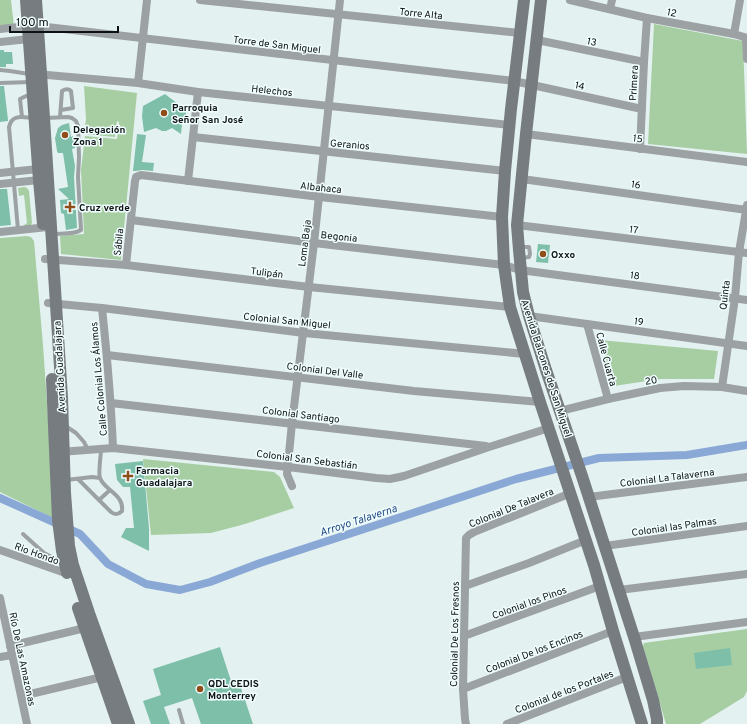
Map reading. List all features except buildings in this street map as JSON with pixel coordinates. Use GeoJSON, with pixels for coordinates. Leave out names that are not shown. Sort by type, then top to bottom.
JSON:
{"type":"FeatureCollection","features":[{"type":"Feature","properties":{"kind":"street","name":"Avenida Guadalajara"},"geometry":{"type":"LineString","coordinates":[[26,0],[33,26],[29,39],[35,77],[33,95],[39,118]]}},
{"type":"Feature","properties":{"kind":"street","name":"Avenida Guadalajara"},"geometry":{"type":"LineString","coordinates":[[36,0],[33,26],[35,77],[39,118],[40,168],[49,230],[52,304],[62,424],[59,452],[64,480],[63,523],[59,538],[66,569],[118,724]]}},
{"type":"Feature","properties":{"kind":"street"},"geometry":{"type":"LineString","coordinates":[[138,83],[147,0]]}},
{"type":"Feature","properties":{"kind":"street","name":"Torre Alta"},"geometry":{"type":"LineString","coordinates":[[200,0],[520,33]]}},
{"type":"Feature","properties":{"kind":"street","name":"Loma Baja"},"geometry":{"type":"LineString","coordinates":[[292,486],[287,474],[292,423],[320,198],[340,0]]}},
{"type":"Feature","properties":{"kind":"street","name":"Avenida Balcones de San Miguel"},"geometry":{"type":"LineString","coordinates":[[524,0],[514,81],[502,217],[504,265],[510,307],[540,402],[570,489],[642,724]]}},
{"type":"Feature","properties":{"kind":"street","name":"Avenida Balcones de San Miguel"},"geometry":{"type":"LineString","coordinates":[[541,0],[526,134],[518,225],[519,258],[523,292],[546,370],[634,637],[653,700],[657,724]]}},
{"type":"Feature","properties":{"kind":"street","name":"12"},"geometry":{"type":"LineString","coordinates":[[570,0],[647,18],[734,34],[747,38]]}},
{"type":"Feature","properties":{"kind":"street"},"geometry":{"type":"LineString","coordinates":[[610,9],[612,0]]}},
{"type":"Feature","properties":{"kind":"street"},"geometry":{"type":"LineString","coordinates":[[734,34],[740,0]]}},
{"type":"Feature","properties":{"kind":"street","name":"Primera"},"geometry":{"type":"LineString","coordinates":[[640,149],[647,18]]}},
{"type":"Feature","properties":{"kind":"street","name":"Torre de San Miguel"},"geometry":{"type":"LineString","coordinates":[[0,29],[33,26],[514,81]]}},
{"type":"Feature","properties":{"kind":"street"},"geometry":{"type":"LineString","coordinates":[[747,38],[747,59]]}},
{"type":"Feature","properties":{"kind":"street"},"geometry":{"type":"LineString","coordinates":[[0,42],[29,39]]}},
{"type":"Feature","properties":{"kind":"street","name":"13"},"geometry":{"type":"LineString","coordinates":[[537,40],[644,62]]}},
{"type":"Feature","properties":{"kind":"street","name":"Helechos"},"geometry":{"type":"LineString","coordinates":[[35,77],[138,83],[198,92],[510,125]]}},
{"type":"Feature","properties":{"kind":"street","name":"14"},"geometry":{"type":"LineString","coordinates":[[514,81],[642,108]]}},
{"type":"Feature","properties":{"kind":"street"},"geometry":{"type":"LineString","coordinates":[[188,181],[198,92]]}},
{"type":"Feature","properties":{"kind":"street","name":"15"},"geometry":{"type":"LineString","coordinates":[[526,134],[747,162]]}},
{"type":"Feature","properties":{"kind":"street","name":"Geranios"},"geometry":{"type":"LineString","coordinates":[[193,137],[505,171]]}},
{"type":"Feature","properties":{"kind":"street","name":"Avenida Guadalajara"},"geometry":{"type":"LineString","coordinates":[[40,168],[49,230]]}},
{"type":"Feature","properties":{"kind":"street"},"geometry":{"type":"LineString","coordinates":[[0,173],[40,168]]}},
{"type":"Feature","properties":{"kind":"street"},"geometry":{"type":"LineString","coordinates":[[0,184],[14,183],[40,168]]}},
{"type":"Feature","properties":{"kind":"street","name":"Albahaca"},"geometry":{"type":"LineString","coordinates":[[139,176],[144,175],[320,198],[502,217]]}},
{"type":"Feature","properties":{"kind":"street","name":"Sábila"},"geometry":{"type":"LineString","coordinates":[[126,265],[135,181],[136,177],[139,176]]}},
{"type":"Feature","properties":{"kind":"street","name":"16"},"geometry":{"type":"LineString","coordinates":[[522,179],[633,193],[747,210]]}},
{"type":"Feature","properties":{"kind":"street","name":"Quinta"},"geometry":{"type":"LineString","coordinates":[[722,387],[727,343],[743,253],[747,206]]}},
{"type":"Feature","properties":{"kind":"street","name":"Begonia"},"geometry":{"type":"LineString","coordinates":[[131,220],[504,265],[519,258]]}},
{"type":"Feature","properties":{"kind":"street","name":"17"},"geometry":{"type":"LineString","coordinates":[[518,225],[743,253]]}},
{"type":"Feature","properties":{"kind":"street"},"geometry":{"type":"LineString","coordinates":[[0,232],[18,230],[49,230]]}},
{"type":"Feature","properties":{"kind":"street","name":"18"},"geometry":{"type":"LineString","coordinates":[[519,258],[747,300]]}},
{"type":"Feature","properties":{"kind":"street","name":"Tulipán"},"geometry":{"type":"LineString","coordinates":[[49,259],[126,265],[309,287],[510,307]]}},
{"type":"Feature","properties":{"kind":"street","name":"Avenida Guadalajara"},"geometry":{"type":"LineString","coordinates":[[52,304],[53,386],[63,523],[70,546],[73,565],[86,606],[129,724]]}},
{"type":"Feature","properties":{"kind":"street","name":"Colonial San Miguel"},"geometry":{"type":"LineString","coordinates":[[52,304],[102,308],[304,333],[525,354]]}},
{"type":"Feature","properties":{"kind":"street","name":"Calle Colonial Los Álamos"},"geometry":{"type":"LineString","coordinates":[[102,308],[111,403],[113,448]]}},
{"type":"Feature","properties":{"kind":"street","name":"19"},"geometry":{"type":"LineString","coordinates":[[529,316],[747,346]]}},
{"type":"Feature","properties":{"kind":"street","name":"Calle Cuarta"},"geometry":{"type":"LineString","coordinates":[[587,324],[608,399]]}},
{"type":"Feature","properties":{"kind":"street","name":"Colonial Del Valle"},"geometry":{"type":"LineString","coordinates":[[107,355],[414,391],[540,402]]}},
{"type":"Feature","properties":{"kind":"street","name":"20"},"geometry":{"type":"LineString","coordinates":[[560,411],[660,388],[684,386],[722,387],[747,391]]}},
{"type":"Feature","properties":{"kind":"street","name":"Colonial Santiago"},"geometry":{"type":"LineString","coordinates":[[111,403],[489,447]]}},
{"type":"Feature","properties":{"kind":"street","name":"Colonial San Sebastián"},"geometry":{"type":"LineString","coordinates":[[59,452],[113,448],[288,466],[390,479],[404,476],[549,428]]}},
{"type":"Feature","properties":{"kind":"street","name":"Colonial La Talaverna"},"geometry":{"type":"LineString","coordinates":[[589,497],[747,477]]}},
{"type":"Feature","properties":{"kind":"street","name":"Colonial De Talavera"},"geometry":{"type":"LineString","coordinates":[[465,544],[466,538],[474,532],[570,489]]}},
{"type":"Feature","properties":{"kind":"street","name":"Colonial las Palmas"},"geometry":{"type":"LineString","coordinates":[[605,546],[747,526]]}},
{"type":"Feature","properties":{"kind":"street"},"geometry":{"type":"LineString","coordinates":[[465,586],[529,563],[586,540]]}},
{"type":"Feature","properties":{"kind":"street","name":"Colonial De Los Fresnos"},"geometry":{"type":"LineString","coordinates":[[465,544],[463,689],[464,718],[466,724]]}},
{"type":"Feature","properties":{"kind":"street","name":"Rio Hondo"},"geometry":{"type":"LineString","coordinates":[[0,550],[66,569]]}},
{"type":"Feature","properties":{"kind":"street"},"geometry":{"type":"LineString","coordinates":[[594,565],[609,561]]}},
{"type":"Feature","properties":{"kind":"street"},"geometry":{"type":"LineString","coordinates":[[619,590],[747,574]]}},
{"type":"Feature","properties":{"kind":"street","name":"Colonial los Pinos"},"geometry":{"type":"LineString","coordinates":[[464,636],[600,586]]}},
{"type":"Feature","properties":{"kind":"street","name":"Río De Las Amazonas"},"geometry":{"type":"LineString","coordinates":[[0,598],[27,724]]}},
{"type":"Feature","properties":{"kind":"street"},"geometry":{"type":"LineString","coordinates":[[634,637],[747,622]]}},
{"type":"Feature","properties":{"kind":"street"},"geometry":{"type":"LineString","coordinates":[[0,657],[11,650],[85,628]]}},
{"type":"Feature","properties":{"kind":"street","name":"Colonial De los Encinos"},"geometry":{"type":"LineString","coordinates":[[463,689],[613,631]]}},
{"type":"Feature","properties":{"kind":"street"},"geometry":{"type":"LineString","coordinates":[[22,696],[102,677]]}},
{"type":"Feature","properties":{"kind":"street","name":"Colonial de los Portales"},"geometry":{"type":"LineString","coordinates":[[507,724],[627,678]]}},
{"type":"Feature","properties":{"kind":"street"},"geometry":{"type":"LineString","coordinates":[[636,705],[653,700]]}},
{"type":"Feature","properties":{"kind":"lane"},"geometry":{"type":"LineString","coordinates":[[0,70],[35,77]]}},
{"type":"Feature","properties":{"kind":"lane"},"geometry":{"type":"LineString","coordinates":[[0,83],[35,77]]}},
{"type":"Feature","properties":{"kind":"lane"},"geometry":{"type":"LineString","coordinates":[[60,117],[62,91],[66,89],[70,90],[73,108],[61,110]]}},
{"type":"Feature","properties":{"kind":"lane"},"geometry":{"type":"LineString","coordinates":[[22,117],[20,98],[33,95]]}},
{"type":"Feature","properties":{"kind":"lane"},"geometry":{"type":"LineString","coordinates":[[18,230],[9,127],[10,122],[12,119],[22,117],[68,117],[76,120],[78,126],[78,177],[81,230],[78,232],[49,230]]}},
{"type":"Feature","properties":{"kind":"lane"},"geometry":{"type":"LineString","coordinates":[[62,424],[76,433],[84,442],[88,450]]}},
{"type":"Feature","properties":{"kind":"lane"},"geometry":{"type":"LineString","coordinates":[[78,479],[114,514],[122,512],[123,507],[121,501],[100,478],[101,449]]}},
{"type":"Feature","properties":{"kind":"lane"},"geometry":{"type":"LineString","coordinates":[[64,480],[100,478]]}},
{"type":"Feature","properties":{"kind":"lane"},"geometry":{"type":"LineString","coordinates":[[99,500],[110,490]]}},
{"type":"Feature","properties":{"kind":"lane"},"geometry":{"type":"LineString","coordinates":[[23,534],[44,553],[66,569]]}},
{"type":"Feature","properties":{"kind":"lane"},"geometry":{"type":"LineString","coordinates":[[179,710],[183,724]]}},
{"type":"Feature","properties":{"kind":"green space"},"geometry":{"type":"Polygon","coordinates":[[[0,0],[11,0],[14,27],[0,28],[0,0]]]}},
{"type":"Feature","properties":{"kind":"green space"},"geometry":{"type":"Polygon","coordinates":[[[654,24],[743,41],[747,154],[648,144],[654,24]]]}},
{"type":"Feature","properties":{"kind":"green space"},"geometry":{"type":"Polygon","coordinates":[[[84,86],[137,93],[121,260],[61,254],[60,236],[84,234],[81,170],[85,136],[117,139],[119,122],[117,121],[115,137],[84,134],[86,119],[84,86]]]}},
{"type":"Feature","properties":{"kind":"green space"},"geometry":{"type":"Polygon","coordinates":[[[24,187],[29,191],[32,223],[24,228],[23,226],[27,223],[24,195],[19,196],[18,188],[24,187]]]}},
{"type":"Feature","properties":{"kind":"green space"},"geometry":{"type":"Polygon","coordinates":[[[31,237],[34,241],[55,519],[0,492],[0,238],[31,237]]]}},
{"type":"Feature","properties":{"kind":"green space"},"geometry":{"type":"Polygon","coordinates":[[[600,340],[718,351],[714,379],[660,379],[614,386],[600,340]]]}},
{"type":"Feature","properties":{"kind":"green space"},"geometry":{"type":"Polygon","coordinates":[[[143,459],[274,472],[280,477],[294,508],[211,533],[151,535],[143,459]]]}},
{"type":"Feature","properties":{"kind":"green space"},"geometry":{"type":"Polygon","coordinates":[[[747,629],[747,691],[744,697],[700,724],[666,724],[643,646],[644,643],[747,629]]]}},
{"type":"Feature","properties":{"kind":"waterway","name":"Arroyo Talaverna"},"geometry":{"type":"LineString","coordinates":[[0,498],[80,534],[108,564],[146,584],[180,590],[210,582],[260,563],[516,479],[599,458],[687,455],[747,445]]}},
{"type":"Feature","properties":{"kind":"place","name":"Parroquia Señor San José"},"geometry":{"type":"Point","coordinates":[164,113]}},
{"type":"Feature","properties":{"kind":"place","name":"Delegación Zona 1"},"geometry":{"type":"Point","coordinates":[65,135]}},
{"type":"Feature","properties":{"kind":"place","name":"Cruz verde"},"geometry":{"type":"Point","coordinates":[70,207]}},
{"type":"Feature","properties":{"kind":"place","name":"Oxxo"},"geometry":{"type":"Point","coordinates":[543,254]}},
{"type":"Feature","properties":{"kind":"place","name":"Farmacia Guadalajara"},"geometry":{"type":"Point","coordinates":[128,476]}},
{"type":"Feature","properties":{"kind":"place","name":"QDL CEDIS Monterrey"},"geometry":{"type":"Point","coordinates":[200,689]}}]}
